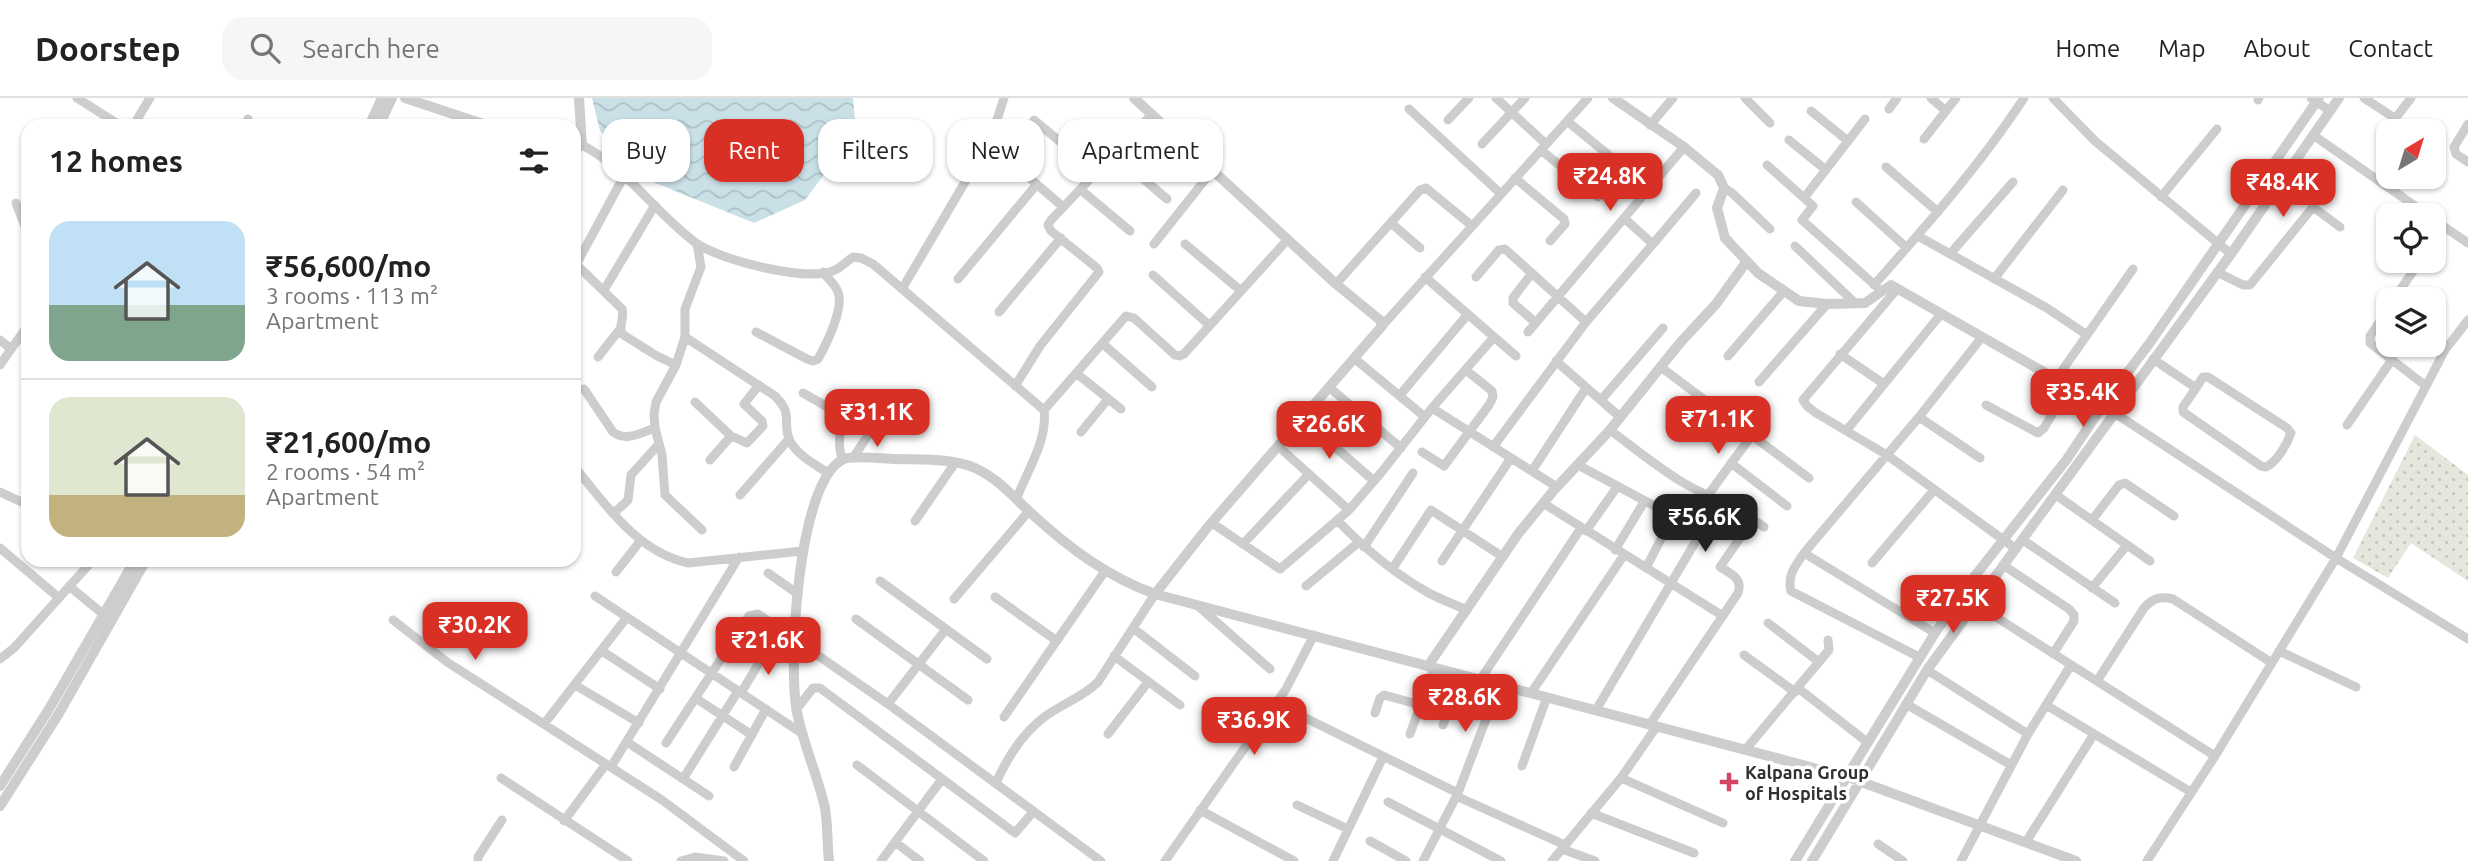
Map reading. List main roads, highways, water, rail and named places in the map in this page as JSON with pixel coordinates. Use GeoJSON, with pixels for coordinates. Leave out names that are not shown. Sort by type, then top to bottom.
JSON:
{"type":"FeatureCollection","features":[{"type":"Feature","properties":{"kind":"water"},"geometry":{"type":"Polygon","coordinates":[[[592,98],[853,98],[855,119],[818,119],[818,182],[805,200],[754,223],[653,182],[690,182],[690,119],[602,119],[602,133],[592,98]]]}},
{"type":"Feature","properties":{"kind":"place","name":"Kalpana Group of Hospitals"},"geometry":{"type":"Point","coordinates":[1729,782]}}]}
